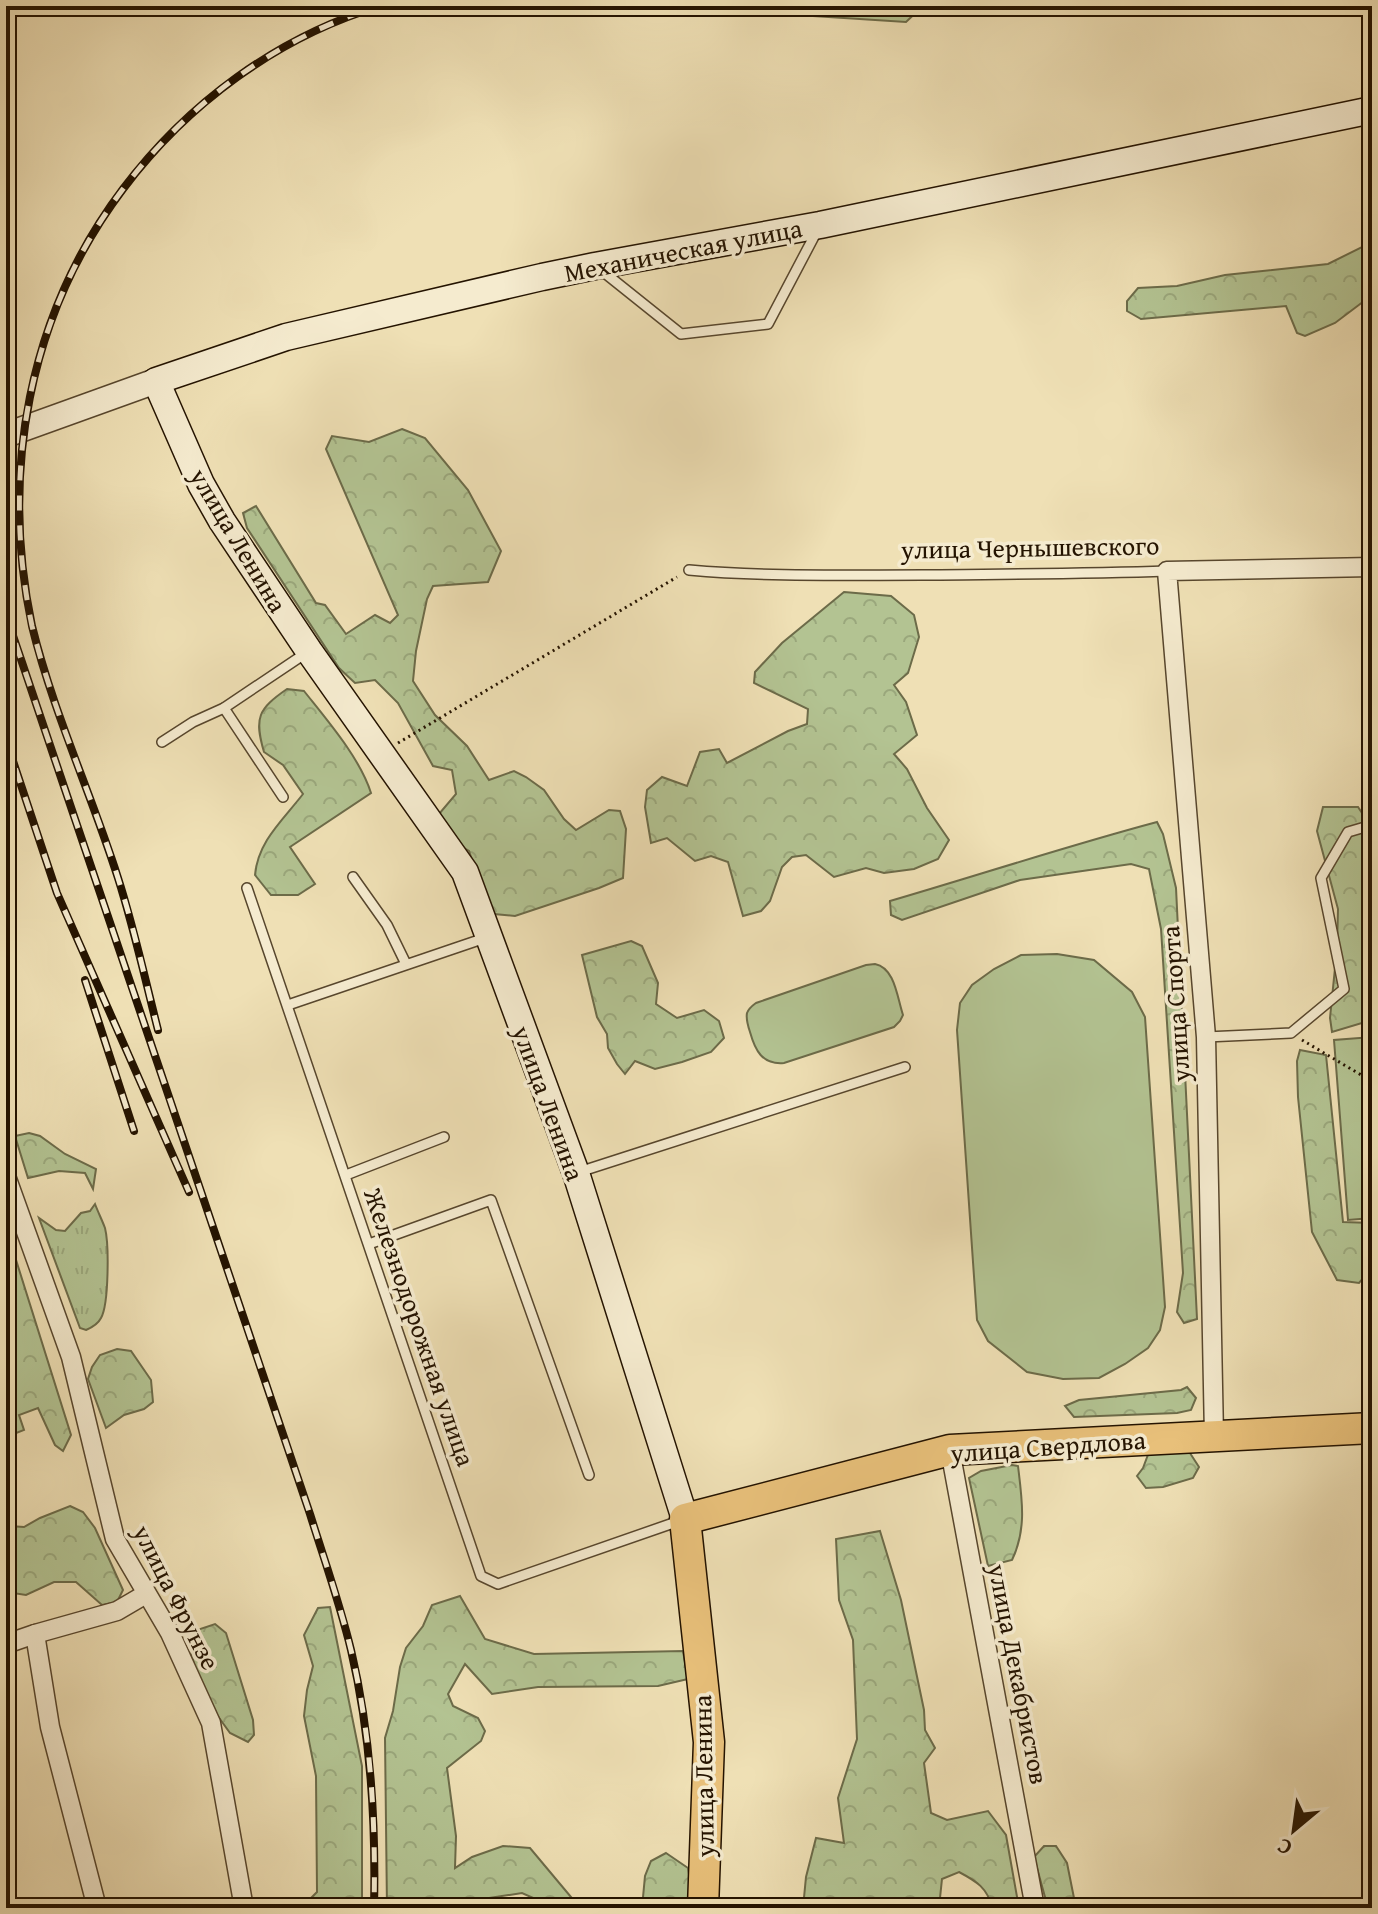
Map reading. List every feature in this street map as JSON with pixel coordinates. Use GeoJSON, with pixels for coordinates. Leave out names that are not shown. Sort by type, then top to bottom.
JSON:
{"type":"FeatureCollection","features":[{"type":"Feature","properties":{"kind":"main road","name":"Механическая улица"},"geometry":{"type":"LineString","coordinates":[[156,381],[286,337],[595,266],[820,225],[1372,110]]}},
{"type":"Feature","properties":{"kind":"main road","name":"улица Ленина"},"geometry":{"type":"LineString","coordinates":[[156,381],[201,484],[222,521],[309,651],[465,872],[576,1173],[685,1519],[709,1742],[703,1908]]}},
{"type":"Feature","properties":{"kind":"main road","name":"улица Свердлова"},"geometry":{"type":"LineString","coordinates":[[685,1519],[950,1450],[1372,1428]]}},
{"type":"Feature","properties":{"kind":"street","name":"Механическая улица"},"geometry":{"type":"LineString","coordinates":[[6,435],[156,381]]}},
{"type":"Feature","properties":{"kind":"street","name":"улица Чернышевского"},"geometry":{"type":"LineString","coordinates":[[1167,571],[1372,567]]}},
{"type":"Feature","properties":{"kind":"street","name":"улица Спорта"},"geometry":{"type":"LineString","coordinates":[[1167,571],[1206,1037],[1214,1436]]}},
{"type":"Feature","properties":{"kind":"street","name":"улица Фрунзе"},"geometry":{"type":"LineString","coordinates":[[6,1176],[71,1357],[115,1539],[170,1633],[211,1723],[244,1908]]}},
{"type":"Feature","properties":{"kind":"street","name":"улица Декабристов"},"geometry":{"type":"LineString","coordinates":[[950,1450],[1035,1908]]}},
{"type":"Feature","properties":{"kind":"street"},"geometry":{"type":"LineString","coordinates":[[6,1644],[117,1611],[146,1594]]}},
{"type":"Feature","properties":{"kind":"street"},"geometry":{"type":"LineString","coordinates":[[35,1634],[50,1727],[97,1908]]}},
{"type":"Feature","properties":{"kind":"lane"},"geometry":{"type":"LineString","coordinates":[[595,266],[681,334],[768,324],[820,225]]}},
{"type":"Feature","properties":{"kind":"lane","name":"улица Чернышевского"},"geometry":{"type":"LineString","coordinates":[[689,570],[855,575],[1068,575],[1167,571]]}},
{"type":"Feature","properties":{"kind":"lane"},"geometry":{"type":"LineString","coordinates":[[162,742],[193,722],[224,708],[309,651]]}},
{"type":"Feature","properties":{"kind":"lane"},"geometry":{"type":"LineString","coordinates":[[224,708],[283,797]]}},
{"type":"Feature","properties":{"kind":"lane"},"geometry":{"type":"LineString","coordinates":[[1206,1037],[1291,1033],[1344,989],[1321,878],[1348,832],[1372,825]]}},
{"type":"Feature","properties":{"kind":"lane"},"geometry":{"type":"LineString","coordinates":[[353,877],[387,925],[406,964]]}},
{"type":"Feature","properties":{"kind":"lane","name":"Железнодорожная улица"},"geometry":{"type":"LineString","coordinates":[[247,888],[481,1576],[498,1584],[685,1519]]}},
{"type":"Feature","properties":{"kind":"lane"},"geometry":{"type":"LineString","coordinates":[[288,1005],[489,937]]}},
{"type":"Feature","properties":{"kind":"lane"},"geometry":{"type":"LineString","coordinates":[[576,1173],[905,1067]]}},
{"type":"Feature","properties":{"kind":"lane"},"geometry":{"type":"LineString","coordinates":[[346,1175],[444,1137]]}},
{"type":"Feature","properties":{"kind":"lane"},"geometry":{"type":"LineString","coordinates":[[369,1244],[491,1200],[589,1475]]}},
{"type":"Feature","properties":{"kind":"path"},"geometry":{"type":"LineString","coordinates":[[381,754],[689,570]]}},
{"type":"Feature","properties":{"kind":"path"},"geometry":{"type":"LineString","coordinates":[[1291,1033],[1368,1079],[1372,1085]]}},
{"type":"Feature","properties":{"kind":"green space"},"geometry":{"type":"Polygon","coordinates":[[[703,6],[923,6],[906,22],[703,9],[703,6]]]}},
{"type":"Feature","properties":{"kind":"green space"},"geometry":{"type":"Polygon","coordinates":[[[1372,242],[1372,295],[1335,323],[1305,336],[1297,333],[1286,306],[1141,319],[1127,311],[1127,301],[1138,288],[1177,286],[1225,275],[1328,264],[1372,242]]]}},
{"type":"Feature","properties":{"kind":"green space"},"geometry":{"type":"Polygon","coordinates":[[[402,429],[425,438],[468,490],[501,551],[488,582],[433,586],[427,599],[416,651],[413,681],[435,715],[467,746],[489,780],[514,771],[526,777],[544,790],[564,819],[576,830],[609,810],[620,811],[626,829],[623,878],[515,916],[494,914],[481,888],[469,851],[448,839],[439,814],[456,794],[452,770],[433,766],[398,703],[375,680],[355,683],[339,668],[247,528],[243,513],[256,506],[316,603],[325,605],[346,634],[375,615],[390,623],[398,615],[326,449],[332,436],[369,442],[402,429]]]}},
{"type":"Feature","properties":{"kind":"green space"},"geometry":{"type":"Polygon","coordinates":[[[844,592],[891,596],[914,615],[919,637],[908,673],[894,685],[906,702],[917,735],[894,754],[907,769],[927,808],[949,840],[938,859],[914,869],[884,873],[866,868],[834,877],[806,855],[792,857],[782,867],[770,901],[761,911],[743,916],[728,862],[711,856],[695,861],[667,838],[651,843],[645,807],[647,790],[662,777],[687,786],[700,752],[719,749],[727,763],[807,724],[808,709],[754,683],[755,672],[782,643],[844,592]]]}},
{"type":"Feature","properties":{"kind":"green space"},"geometry":{"type":"Polygon","coordinates":[[[287,689],[304,691],[351,753],[371,793],[290,847],[315,884],[298,895],[271,895],[255,875],[257,863],[266,841],[303,794],[283,765],[264,752],[259,722],[264,709],[287,689]]]}},
{"type":"Feature","properties":{"kind":"green space"},"geometry":{"type":"Polygon","coordinates":[[[1323,807],[1358,807],[1372,828],[1372,1020],[1332,1032],[1330,1018],[1338,909],[1317,831],[1323,807]]]}},
{"type":"Feature","properties":{"kind":"green space"},"geometry":{"type":"Polygon","coordinates":[[[1157,822],[1163,834],[1176,888],[1197,1319],[1184,1323],[1177,1312],[1183,1273],[1161,929],[1149,869],[1131,864],[1020,880],[902,920],[891,915],[890,901],[1157,822]]]}},
{"type":"Feature","properties":{"kind":"green space"},"geometry":{"type":"Polygon","coordinates":[[[631,941],[642,946],[658,983],[656,1004],[677,1018],[704,1010],[719,1021],[724,1038],[711,1052],[655,1069],[635,1061],[625,1074],[617,1064],[608,1048],[607,1034],[597,1017],[582,955],[631,941]]]}},
{"type":"Feature","properties":{"kind":"green space"},"geometry":{"type":"Polygon","coordinates":[[[1057,954],[1094,960],[1132,992],[1145,1017],[1165,1307],[1160,1330],[1148,1348],[1099,1378],[1063,1379],[1027,1372],[988,1341],[977,1320],[957,1030],[960,1003],[972,985],[1021,955],[1057,954]]]}},
{"type":"Feature","properties":{"kind":"green space"},"geometry":{"type":"Polygon","coordinates":[[[875,964],[887,971],[897,992],[903,1015],[894,1027],[784,1063],[770,1062],[761,1055],[754,1045],[747,1020],[747,1013],[753,1005],[875,964]]]}},
{"type":"Feature","properties":{"kind":"green space"},"geometry":{"type":"Polygon","coordinates":[[[1372,1037],[1372,1218],[1348,1220],[1334,1040],[1372,1037]]]}},
{"type":"Feature","properties":{"kind":"green space"},"geometry":{"type":"Polygon","coordinates":[[[1300,1050],[1326,1055],[1343,1222],[1372,1223],[1372,1268],[1359,1283],[1337,1280],[1312,1232],[1298,1097],[1297,1061],[1300,1050]]]}},
{"type":"Feature","properties":{"kind":"green space"},"geometry":{"type":"Polygon","coordinates":[[[29,1133],[40,1136],[65,1154],[96,1169],[93,1189],[85,1173],[59,1171],[28,1178],[15,1136],[29,1133]]]}},
{"type":"Feature","properties":{"kind":"green space"},"geometry":{"type":"Polygon","coordinates":[[[95,1204],[105,1228],[107,1288],[101,1318],[86,1330],[80,1328],[39,1218],[56,1230],[65,1231],[81,1213],[90,1211],[95,1204]]]}},
{"type":"Feature","properties":{"kind":"green space"},"geometry":{"type":"Polygon","coordinates":[[[6,1228],[71,1435],[63,1451],[55,1445],[38,1408],[19,1415],[24,1430],[6,1437],[6,1228]]]}},
{"type":"Feature","properties":{"kind":"green space"},"geometry":{"type":"Polygon","coordinates":[[[117,1349],[131,1351],[151,1380],[153,1402],[144,1409],[124,1415],[106,1428],[88,1379],[100,1355],[117,1349]]]}},
{"type":"Feature","properties":{"kind":"green space"},"geometry":{"type":"Polygon","coordinates":[[[1187,1387],[1196,1398],[1191,1410],[1177,1413],[1074,1417],[1065,1406],[1079,1400],[1187,1387]]]}},
{"type":"Feature","properties":{"kind":"green space"},"geometry":{"type":"Polygon","coordinates":[[[1188,1450],[1199,1467],[1193,1478],[1163,1487],[1146,1488],[1137,1476],[1149,1452],[1188,1450]]]}},
{"type":"Feature","properties":{"kind":"green space"},"geometry":{"type":"Polygon","coordinates":[[[1018,1466],[1021,1490],[1020,1537],[1012,1560],[988,1566],[969,1478],[981,1471],[1018,1466]]]}},
{"type":"Feature","properties":{"kind":"green space"},"geometry":{"type":"Polygon","coordinates":[[[70,1506],[83,1512],[95,1528],[123,1590],[117,1602],[102,1605],[76,1582],[54,1582],[26,1595],[6,1592],[6,1519],[9,1526],[24,1527],[70,1506]]]}},
{"type":"Feature","properties":{"kind":"green space"},"geometry":{"type":"Polygon","coordinates":[[[880,1531],[901,1600],[924,1710],[925,1730],[935,1748],[924,1763],[931,1813],[947,1820],[988,1811],[1006,1835],[1019,1908],[992,1908],[988,1895],[980,1886],[959,1872],[942,1879],[940,1898],[957,1908],[803,1908],[806,1877],[816,1838],[844,1843],[838,1798],[857,1739],[853,1640],[839,1600],[836,1539],[880,1531]]]}},
{"type":"Feature","properties":{"kind":"green space"},"geometry":{"type":"Polygon","coordinates":[[[460,1596],[485,1639],[534,1654],[683,1651],[688,1679],[658,1686],[538,1687],[492,1694],[465,1664],[448,1694],[453,1706],[478,1718],[485,1731],[481,1741],[447,1768],[456,1836],[455,1868],[472,1857],[503,1846],[530,1848],[577,1908],[556,1908],[522,1893],[464,1902],[463,1908],[387,1908],[385,1738],[400,1667],[406,1648],[423,1626],[432,1605],[460,1596]]]}},
{"type":"Feature","properties":{"kind":"green space"},"geometry":{"type":"Polygon","coordinates":[[[330,1607],[362,1766],[362,1908],[301,1908],[317,1892],[316,1776],[304,1716],[313,1666],[304,1635],[318,1608],[330,1607]]]}},
{"type":"Feature","properties":{"kind":"green space"},"geometry":{"type":"Polygon","coordinates":[[[215,1624],[226,1633],[253,1720],[254,1735],[248,1742],[230,1733],[207,1701],[196,1673],[189,1643],[200,1629],[215,1624]]]}},
{"type":"Feature","properties":{"kind":"green space"},"geometry":{"type":"Polygon","coordinates":[[[1044,1846],[1056,1846],[1067,1863],[1076,1908],[1048,1908],[1034,1857],[1044,1846]]]}},
{"type":"Feature","properties":{"kind":"green space"},"geometry":{"type":"Polygon","coordinates":[[[666,1853],[688,1868],[692,1908],[642,1908],[645,1876],[651,1861],[666,1853]]]}},
{"type":"Feature","properties":{"kind":"railway"},"geometry":{"type":"LineString","coordinates":[[158,1030],[118,878],[50,690],[32,626],[23,568],[19,511],[22,454],[30,397],[44,342],[64,289],[91,238],[148,158],[205,102],[270,55],[342,19],[380,6]]}},
{"type":"Feature","properties":{"kind":"railway"},"geometry":{"type":"LineString","coordinates":[[6,615],[342,1616],[358,1682],[368,1746],[373,1811],[374,1908]]}},
{"type":"Feature","properties":{"kind":"railway"},"geometry":{"type":"LineString","coordinates":[[6,740],[57,893],[189,1192]]}},
{"type":"Feature","properties":{"kind":"railway"},"geometry":{"type":"LineString","coordinates":[[85,980],[134,1131]]}}]}
